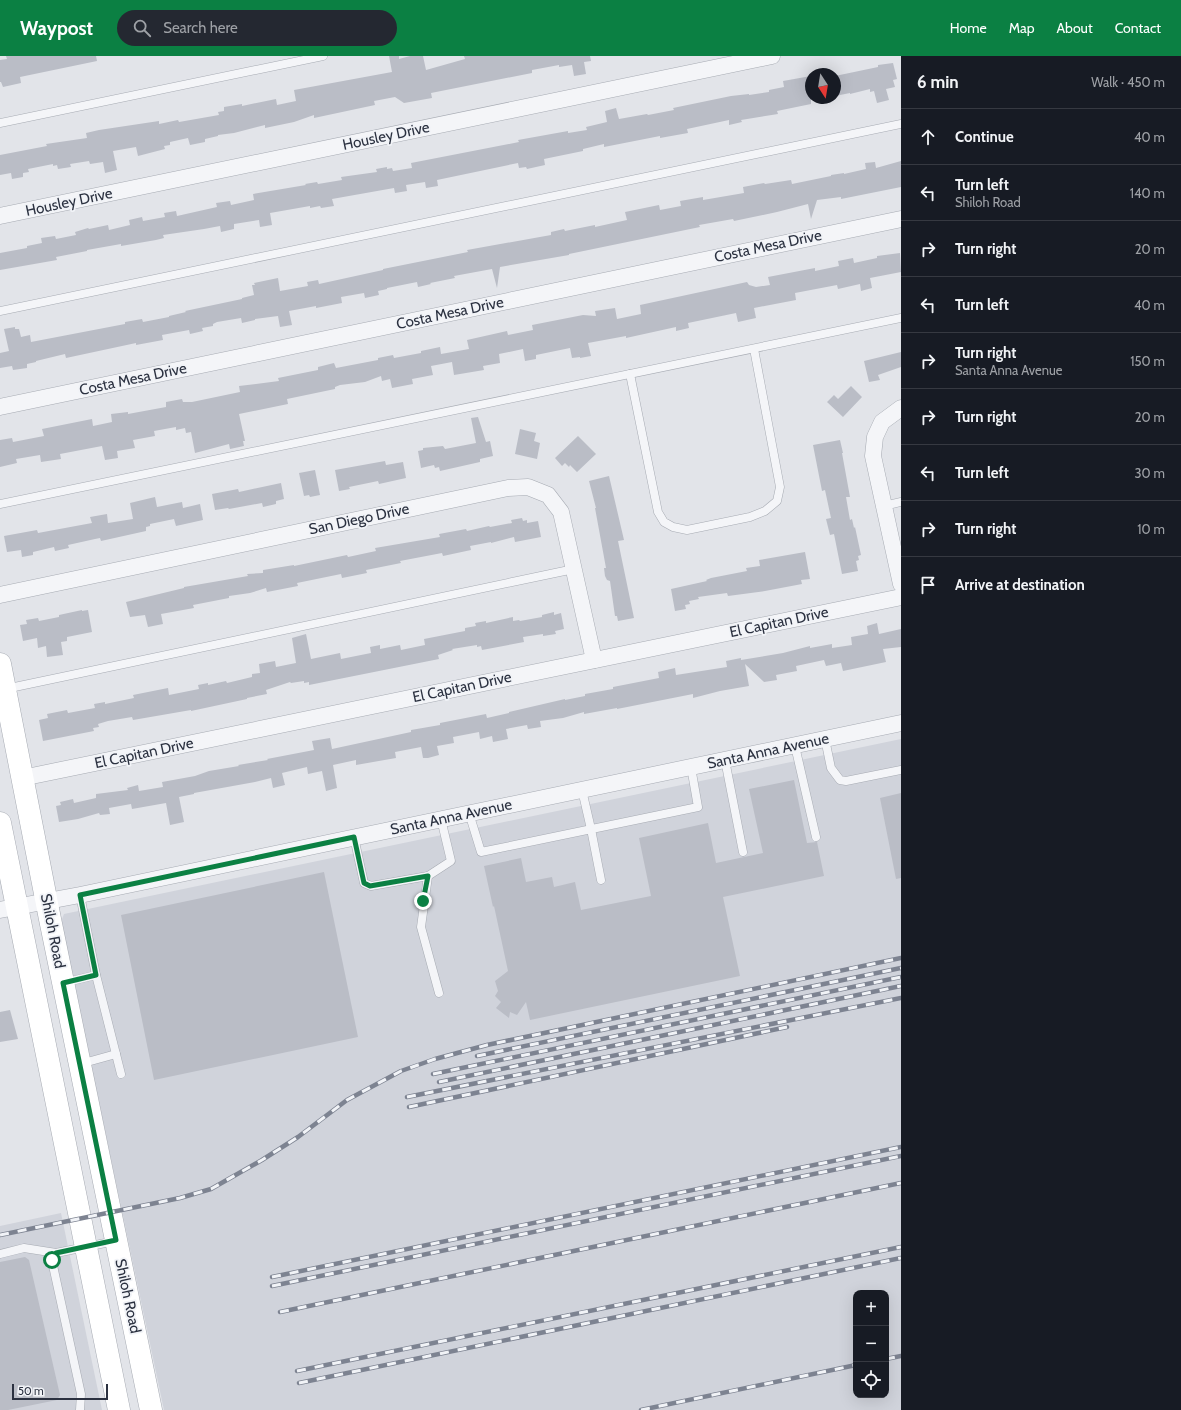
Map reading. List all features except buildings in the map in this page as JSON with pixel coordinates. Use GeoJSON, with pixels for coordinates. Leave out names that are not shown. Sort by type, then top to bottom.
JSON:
{"type":"FeatureCollection","features":[{"type":"Feature","properties":{"kind":"main road","name":"Shiloh Road"},"geometry":{"type":"LineString","coordinates":[[0,664],[63,983],[151,1410]]}},
{"type":"Feature","properties":{"kind":"main road","name":"Shiloh Road"},"geometry":{"type":"LineString","coordinates":[[0,823],[8,909],[86,1247],[119,1410]]}},
{"type":"Feature","properties":{"kind":"street","name":"Housley Drive"},"geometry":{"type":"LineString","coordinates":[[0,216],[772,56]]}},
{"type":"Feature","properties":{"kind":"street","name":"Costa Mesa Drive"},"geometry":{"type":"LineString","coordinates":[[0,407],[901,219]]}},
{"type":"Feature","properties":{"kind":"street"},"geometry":{"type":"LineString","coordinates":[[901,408],[882,422],[875,438],[873,456],[901,584]]}},
{"type":"Feature","properties":{"kind":"street","name":"San Diego Drive"},"geometry":{"type":"LineString","coordinates":[[0,595],[508,488],[528,487],[548,495],[561,512],[594,660]]}},
{"type":"Feature","properties":{"kind":"street","name":"El Capitan Drive"},"geometry":{"type":"LineString","coordinates":[[22,778],[901,597]]}},
{"type":"Feature","properties":{"kind":"street","name":"Santa Anna Avenue"},"geometry":{"type":"LineString","coordinates":[[8,909],[901,723]]}},
{"type":"Feature","properties":{"kind":"lane"},"geometry":{"type":"LineString","coordinates":[[0,123],[323,56]]}},
{"type":"Feature","properties":{"kind":"lane"},"geometry":{"type":"LineString","coordinates":[[0,311],[901,124]]}},
{"type":"Feature","properties":{"kind":"lane"},"geometry":{"type":"LineString","coordinates":[[0,504],[901,318]]}},
{"type":"Feature","properties":{"kind":"lane"},"geometry":{"type":"LineString","coordinates":[[630,374],[658,512],[664,522],[673,527],[687,530],[750,517],[766,511],[777,501],[780,487],[754,349]]}},
{"type":"Feature","properties":{"kind":"lane"},"geometry":{"type":"LineString","coordinates":[[884,506],[901,502]]}},
{"type":"Feature","properties":{"kind":"lane"},"geometry":{"type":"LineString","coordinates":[[5,689],[574,570]]}},
{"type":"Feature","properties":{"kind":"lane"},"geometry":{"type":"LineString","coordinates":[[826,739],[831,768],[840,780],[846,781],[901,770]]}},
{"type":"Feature","properties":{"kind":"lane"},"geometry":{"type":"LineString","coordinates":[[795,746],[816,837]]}},
{"type":"Feature","properties":{"kind":"lane"},"geometry":{"type":"LineString","coordinates":[[725,760],[743,852]]}},
{"type":"Feature","properties":{"kind":"lane"},"geometry":{"type":"LineString","coordinates":[[469,813],[481,852],[592,829],[698,807],[691,767]]}},
{"type":"Feature","properties":{"kind":"lane"},"geometry":{"type":"LineString","coordinates":[[582,790],[592,829],[601,880]]}},
{"type":"Feature","properties":{"kind":"lane"},"geometry":{"type":"LineString","coordinates":[[354,837],[364,883],[370,886],[428,876],[450,861],[441,819]]}},
{"type":"Feature","properties":{"kind":"lane"},"geometry":{"type":"LineString","coordinates":[[428,876],[423,901],[421,927],[439,993]]}},
{"type":"Feature","properties":{"kind":"lane"},"geometry":{"type":"LineString","coordinates":[[80,895],[96,975],[121,1074]]}},
{"type":"Feature","properties":{"kind":"lane"},"geometry":{"type":"LineString","coordinates":[[63,983],[96,975]]}},
{"type":"Feature","properties":{"kind":"lane"},"geometry":{"type":"LineString","coordinates":[[80,1064],[116,1054]]}},
{"type":"Feature","properties":{"kind":"lane"},"geometry":{"type":"LineString","coordinates":[[0,1254],[24,1248],[56,1253],[116,1240]]}},
{"type":"Feature","properties":{"kind":"lane"},"geometry":{"type":"LineString","coordinates":[[56,1253],[52,1260],[81,1394],[80,1410]]}},
{"type":"Feature","properties":{"kind":"shaded area"},"geometry":{"type":"Polygon","coordinates":[[[901,739],[901,1410],[164,1410],[61,922],[64,914],[901,739]]]}},
{"type":"Feature","properties":{"kind":"shaded area"},"geometry":{"type":"Polygon","coordinates":[[[61,1213],[102,1410],[0,1410],[0,1226],[61,1213]]]}},
{"type":"Feature","properties":{"kind":"railway"},"geometry":{"type":"LineString","coordinates":[[0,1235],[180,1198],[211,1189],[262,1160],[298,1137],[347,1100],[401,1071],[435,1059],[487,1045],[901,958]]}},
{"type":"Feature","properties":{"kind":"railway"},"geometry":{"type":"LineString","coordinates":[[477,1056],[901,968]]}},
{"type":"Feature","properties":{"kind":"railway"},"geometry":{"type":"LineString","coordinates":[[433,1074],[901,977]]}},
{"type":"Feature","properties":{"kind":"railway"},"geometry":{"type":"LineString","coordinates":[[439,1082],[901,986]]}},
{"type":"Feature","properties":{"kind":"railway"},"geometry":{"type":"LineString","coordinates":[[407,1097],[901,998]]}},
{"type":"Feature","properties":{"kind":"railway"},"geometry":{"type":"LineString","coordinates":[[409,1107],[787,1027]]}},
{"type":"Feature","properties":{"kind":"railway"},"geometry":{"type":"LineString","coordinates":[[272,1277],[901,1147]]}},
{"type":"Feature","properties":{"kind":"railway"},"geometry":{"type":"LineString","coordinates":[[272,1286],[901,1156]]}},
{"type":"Feature","properties":{"kind":"railway"},"geometry":{"type":"LineString","coordinates":[[280,1312],[901,1183]]}},
{"type":"Feature","properties":{"kind":"railway"},"geometry":{"type":"LineString","coordinates":[[297,1371],[901,1247]]}},
{"type":"Feature","properties":{"kind":"railway"},"geometry":{"type":"LineString","coordinates":[[299,1383],[901,1258]]}},
{"type":"Feature","properties":{"kind":"railway"},"geometry":{"type":"LineString","coordinates":[[889,1358],[901,1356]]}},
{"type":"Feature","properties":{"kind":"railway"},"geometry":{"type":"LineString","coordinates":[[641,1410],[853,1366]]}},
{"type":"Feature","properties":{"kind":"route"},"geometry":{"type":"LineString","coordinates":[[52,1260],[56,1253],[116,1240],[63,983],[96,975],[80,895],[354,837],[364,883],[370,886],[428,876],[423,901]]}}]}
